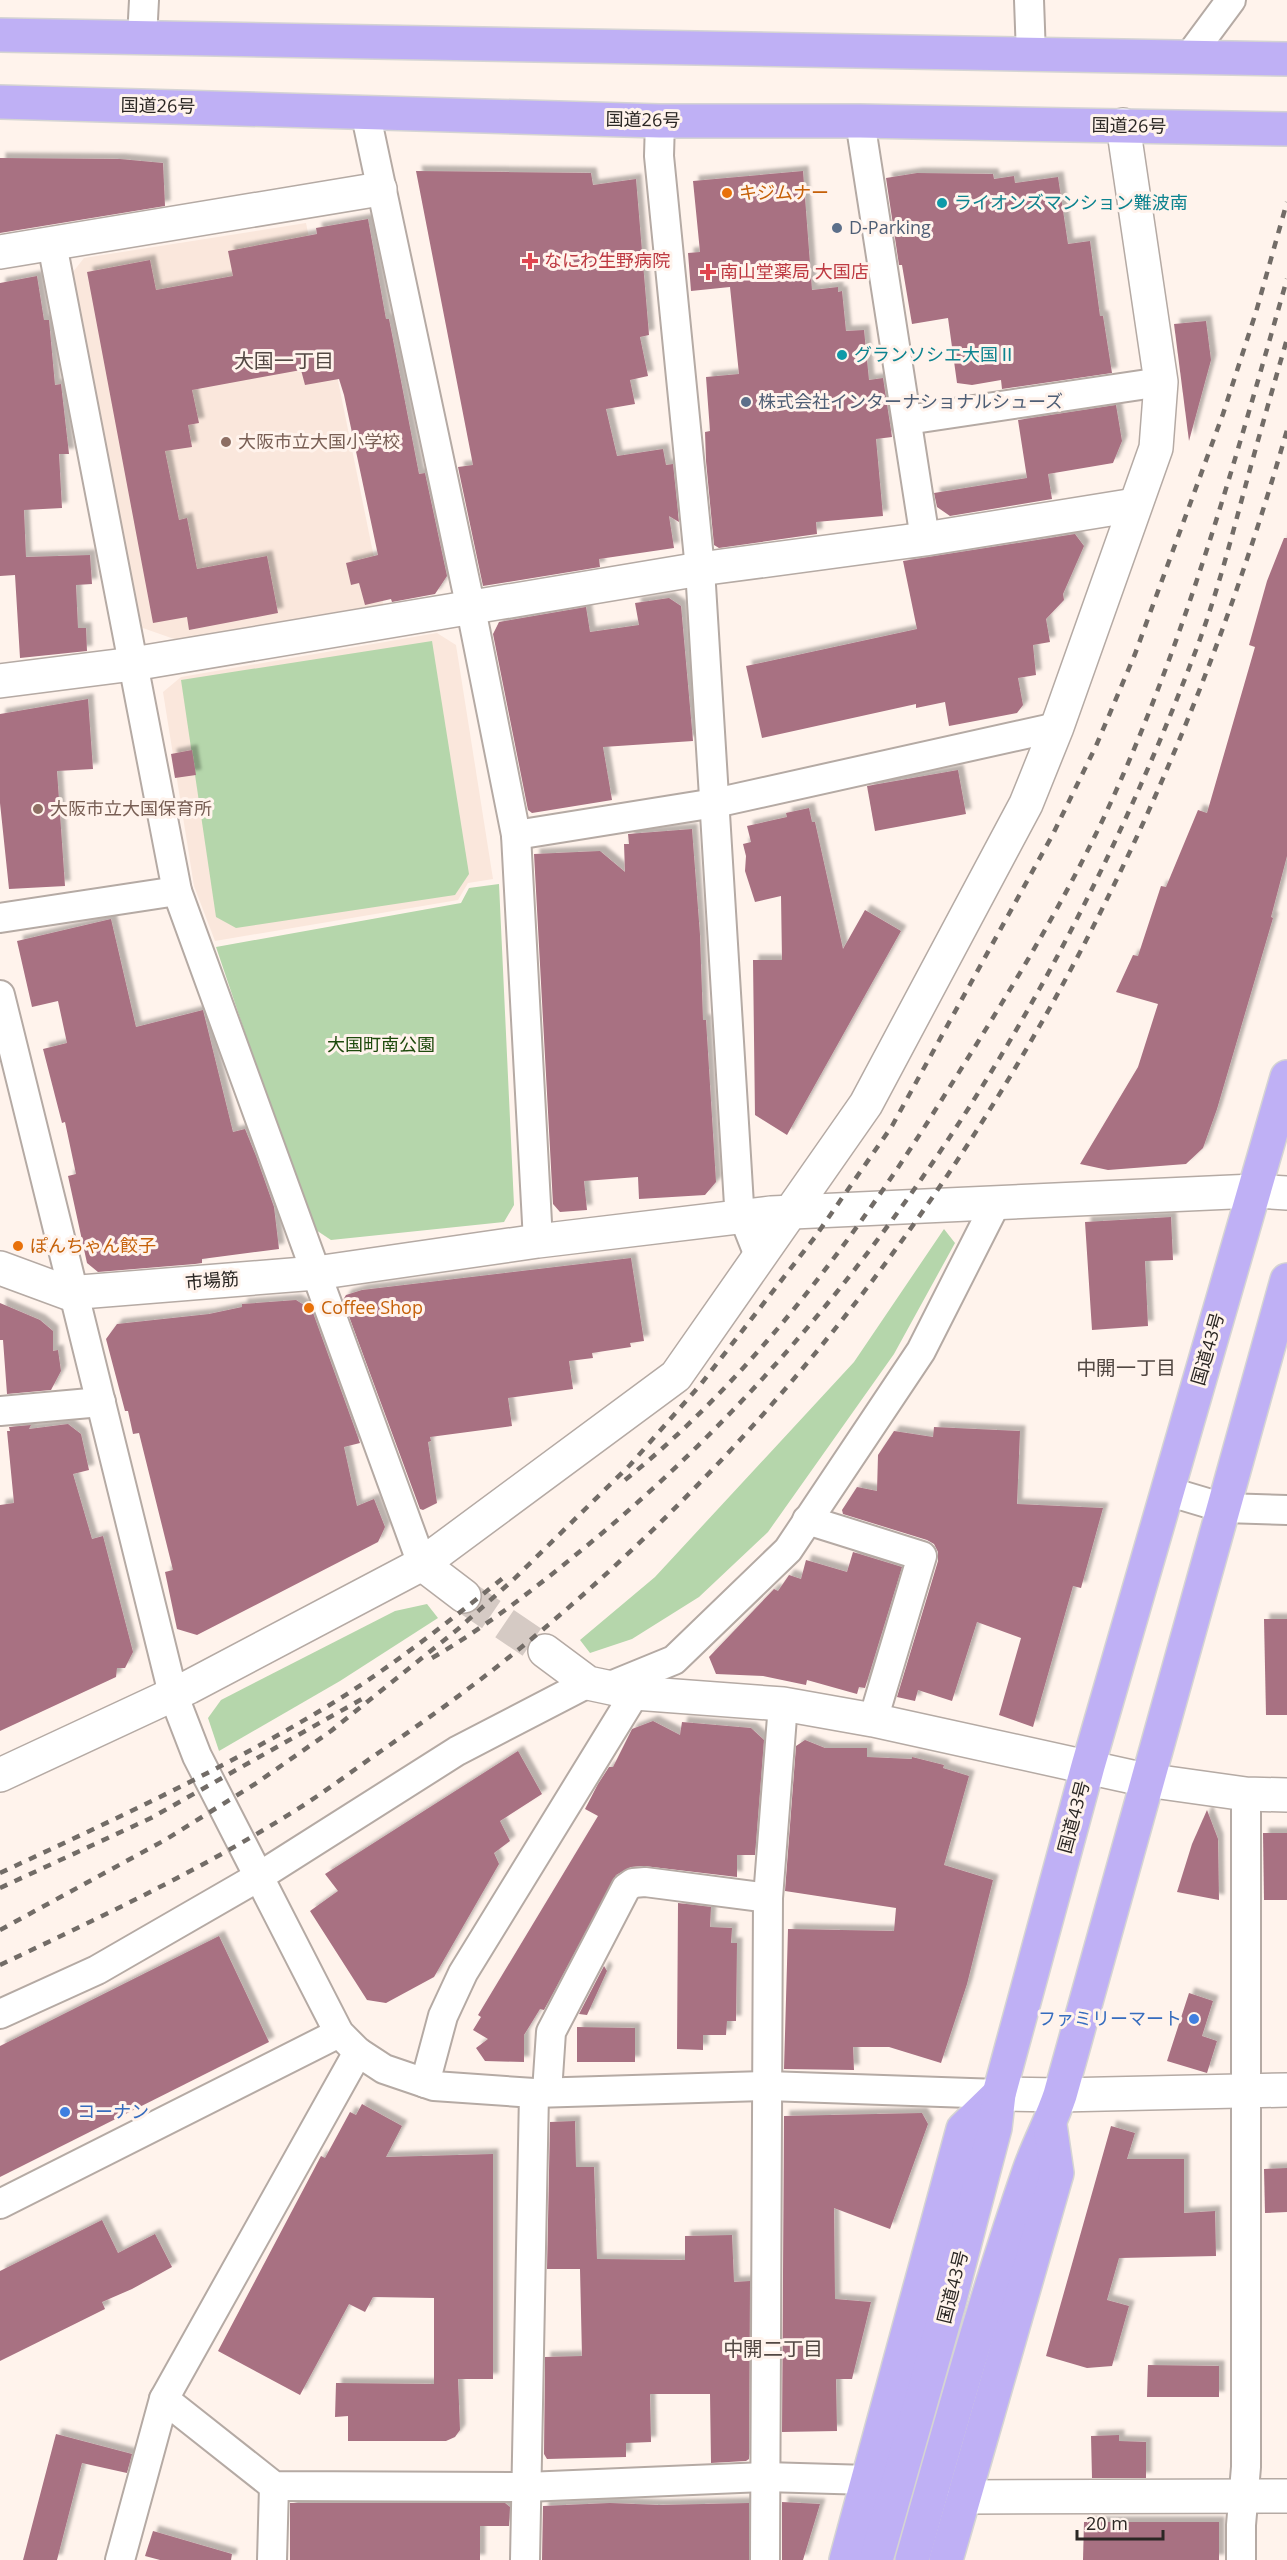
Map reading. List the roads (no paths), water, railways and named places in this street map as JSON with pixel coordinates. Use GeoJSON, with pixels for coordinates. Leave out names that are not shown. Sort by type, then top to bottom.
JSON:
{"type":"FeatureCollection","features":[{"type":"Feature","properties":{"kind":"highway"},"geometry":{"type":"LineString","coordinates":[[0,35],[1287,59]]}},
{"type":"Feature","properties":{"kind":"highway","name":"国道26号"},"geometry":{"type":"LineString","coordinates":[[0,102],[365,111],[660,122],[860,121],[1287,129]]}},
{"type":"Feature","properties":{"kind":"highway","name":"国道43号"},"geometry":{"type":"LineString","coordinates":[[876,2560],[950,2303],[995,2128],[999,2094],[1088,1766],[1287,1077]]}},
{"type":"Feature","properties":{"kind":"highway","name":"国道43号"},"geometry":{"type":"LineString","coordinates":[[912,2560],[966,2369],[1030,2169],[1055,2110],[1287,1280]]}},
{"type":"Feature","properties":{"kind":"highway"},"geometry":{"type":"LineString","coordinates":[[846,2560],[963,2129],[999,2094]]}},
{"type":"Feature","properties":{"kind":"highway"},"geometry":{"type":"LineString","coordinates":[[946,2560],[1057,2173],[1055,2110]]}},
{"type":"Feature","properties":{"kind":"street"},"geometry":{"type":"LineString","coordinates":[[142,39],[144,0]]}},
{"type":"Feature","properties":{"kind":"street"},"geometry":{"type":"LineString","coordinates":[[1029,0],[1032,56]]}},
{"type":"Feature","properties":{"kind":"street"},"geometry":{"type":"LineString","coordinates":[[1188,58],[1231,0]]}},
{"type":"Feature","properties":{"kind":"street"},"geometry":{"type":"LineString","coordinates":[[365,111],[471,609],[516,836],[538,1241]]}},
{"type":"Feature","properties":{"kind":"street"},"geometry":{"type":"LineString","coordinates":[[860,121],[925,539]]}},
{"type":"Feature","properties":{"kind":"street"},"geometry":{"type":"LineString","coordinates":[[660,122],[659,156],[700,569],[740,1205],[760,1258]]}},
{"type":"Feature","properties":{"kind":"street"},"geometry":{"type":"LineString","coordinates":[[0,1775],[172,1694],[422,1564],[676,1376],[792,1213],[866,1104],[1026,804],[1057,727],[1156,448],[1161,382],[1123,126]]}},
{"type":"Feature","properties":{"kind":"street"},"geometry":{"type":"LineString","coordinates":[[0,252],[380,189]]}},
{"type":"Feature","properties":{"kind":"street"},"geometry":{"type":"LineString","coordinates":[[52,244],[177,891],[422,1564],[464,1596]]}},
{"type":"Feature","properties":{"kind":"street"},"geometry":{"type":"LineString","coordinates":[[907,420],[1161,382]]}},
{"type":"Feature","properties":{"kind":"street"},"geometry":{"type":"LineString","coordinates":[[0,681],[133,664],[700,569],[925,539],[1135,505]]}},
{"type":"Feature","properties":{"kind":"street"},"geometry":{"type":"LineString","coordinates":[[516,836],[715,803],[1057,727]]}},
{"type":"Feature","properties":{"kind":"street"},"geometry":{"type":"LineString","coordinates":[[0,918],[177,891]]}},
{"type":"Feature","properties":{"kind":"street"},"geometry":{"type":"LineString","coordinates":[[0,995],[172,1694],[197,1756],[349,2043],[384,2069],[434,2086],[541,2092],[767,2086],[999,2094],[1055,2110],[1246,2089],[1287,2090]]}},
{"type":"Feature","properties":{"kind":"street","name":"市場筋"},"geometry":{"type":"LineString","coordinates":[[0,1268],[68,1293],[74,1293],[316,1273],[538,1241],[792,1213],[1254,1191],[1287,1192]]}},
{"type":"Feature","properties":{"kind":"street"},"geometry":{"type":"LineString","coordinates":[[0,2014],[97,1970],[261,1876],[457,1751],[674,1660],[788,1550],[921,1351],[996,1203]]}},
{"type":"Feature","properties":{"kind":"street"},"geometry":{"type":"LineString","coordinates":[[0,1411],[101,1402]]}},
{"type":"Feature","properties":{"kind":"street"},"geometry":{"type":"LineString","coordinates":[[1167,1491],[1224,1508],[1287,1510]]}},
{"type":"Feature","properties":{"kind":"street"},"geometry":{"type":"LineString","coordinates":[[807,1520],[922,1556],[873,1720]]}},
{"type":"Feature","properties":{"kind":"street"},"geometry":{"type":"LineString","coordinates":[[544,1651],[610,1688],[783,1704],[873,1720],[1146,1780],[1246,1794],[1287,1795]]}},
{"type":"Feature","properties":{"kind":"street"},"geometry":{"type":"LineString","coordinates":[[425,2083],[443,2016],[610,1688]]}},
{"type":"Feature","properties":{"kind":"street"},"geometry":{"type":"LineString","coordinates":[[765,2560],[768,1898],[783,1704]]}},
{"type":"Feature","properties":{"kind":"street"},"geometry":{"type":"LineString","coordinates":[[1241,2560],[1246,2467],[1246,1794]]}},
{"type":"Feature","properties":{"kind":"street"},"geometry":{"type":"LineString","coordinates":[[525,2560],[541,2092],[551,2032],[626,1888],[633,1883],[645,1882],[768,1898]]}},
{"type":"Feature","properties":{"kind":"street"},"geometry":{"type":"LineString","coordinates":[[0,2204],[349,2043]]}},
{"type":"Feature","properties":{"kind":"street"},"geometry":{"type":"LineString","coordinates":[[120,2560],[164,2399],[349,2043]]}},
{"type":"Feature","properties":{"kind":"street"},"geometry":{"type":"LineString","coordinates":[[164,2399],[274,2486],[526,2487],[765,2477],[869,2480]]}},
{"type":"Feature","properties":{"kind":"street"},"geometry":{"type":"LineString","coordinates":[[272,2560],[274,2486]]}},
{"type":"Feature","properties":{"kind":"street"},"geometry":{"type":"LineString","coordinates":[[964,2497],[1287,2496]]}},
{"type":"Feature","properties":{"kind":"tunnel"},"geometry":{"type":"LineString","coordinates":[[464,1596],[545,1651]]}},
{"type":"Feature","properties":{"kind":"railway"},"geometry":{"type":"LineString","coordinates":[[0,1930],[165,1840],[255,1784],[331,1731],[458,1629],[514,1579],[630,1465],[701,1384],[815,1237],[892,1126],[1053,834],[1096,746],[1135,654],[1223,414],[1256,312],[1287,202]]}},
{"type":"Feature","properties":{"kind":"railway"},"geometry":{"type":"LineString","coordinates":[[625,1480],[713,1400],[794,1309],[832,1261],[902,1162],[934,1112],[1002,1003],[1066,892],[1105,815],[1134,750],[1184,618],[1228,483],[1287,279]]}},
{"type":"Feature","properties":{"kind":"railway"},"geometry":{"type":"LineString","coordinates":[[432,1658],[496,1617],[556,1571],[595,1539],[695,1448],[788,1350],[874,1245],[952,1134],[1023,1018],[1088,898],[1145,775],[1209,612],[1287,339]]}},
{"type":"Feature","properties":{"kind":"railway"},"geometry":{"type":"LineString","coordinates":[[0,1965],[154,1890],[267,1828],[323,1792],[466,1691],[547,1626],[679,1504],[799,1372],[908,1232],[1006,1084],[1092,928],[1168,767],[1233,601],[1287,430]]}},
{"type":"Feature","properties":{"kind":"railway"},"geometry":{"type":"LineString","coordinates":[[0,1873],[207,1773],[328,1706],[396,1661],[503,1578]]}},
{"type":"Feature","properties":{"kind":"railway"},"geometry":{"type":"LineString","coordinates":[[0,1888],[151,1818],[362,1699]]}},
{"type":"Feature","properties":{"kind":"place","name":"キジムナー"},"geometry":{"type":"Point","coordinates":[727,193]}},
{"type":"Feature","properties":{"kind":"place","name":"ライオンズマンション難波南"},"geometry":{"type":"Point","coordinates":[942,203]}},
{"type":"Feature","properties":{"kind":"place","name":"D-Parking"},"geometry":{"type":"Point","coordinates":[837,228]}},
{"type":"Feature","properties":{"kind":"place","name":"なにわ生野病院"},"geometry":{"type":"Point","coordinates":[530,261]}},
{"type":"Feature","properties":{"kind":"place","name":"南山堂薬局 大国店"},"geometry":{"type":"Point","coordinates":[708,272]}},
{"type":"Feature","properties":{"kind":"place","name":"グランソシエ大国Ⅱ"},"geometry":{"type":"Point","coordinates":[842,355]}},
{"type":"Feature","properties":{"kind":"place","name":"株式会社インターナショナルシューズ"},"geometry":{"type":"Point","coordinates":[746,402]}},
{"type":"Feature","properties":{"kind":"place","name":"大阪市立大国小学校"},"geometry":{"type":"Point","coordinates":[226,442]}},
{"type":"Feature","properties":{"kind":"place","name":"大阪市立大国保育所"},"geometry":{"type":"Point","coordinates":[38,809]}},
{"type":"Feature","properties":{"kind":"place","name":"ぽんちゃん餃子"},"geometry":{"type":"Point","coordinates":[18,1246]}},
{"type":"Feature","properties":{"kind":"place","name":"Coffee Shop"},"geometry":{"type":"Point","coordinates":[309,1308]}},
{"type":"Feature","properties":{"kind":"place","name":"ファミリーマート"},"geometry":{"type":"Point","coordinates":[1194,2019]}},
{"type":"Feature","properties":{"kind":"place","name":"コーナン"},"geometry":{"type":"Point","coordinates":[65,2112]}},
{"type":"Feature","properties":{"kind":"district","name":"大国一丁目"},"geometry":{"type":"Point","coordinates":[284,361]}},
{"type":"Feature","properties":{"kind":"district","name":"中開一丁目"},"geometry":{"type":"Point","coordinates":[1126,1368]}},
{"type":"Feature","properties":{"kind":"district","name":"中開二丁目"},"geometry":{"type":"Point","coordinates":[773,2349]}},
{"type":"Feature","properties":{"kind":"park label","name":"大国町南公園"},"geometry":{"type":"Point","coordinates":[381,1045]}}]}
